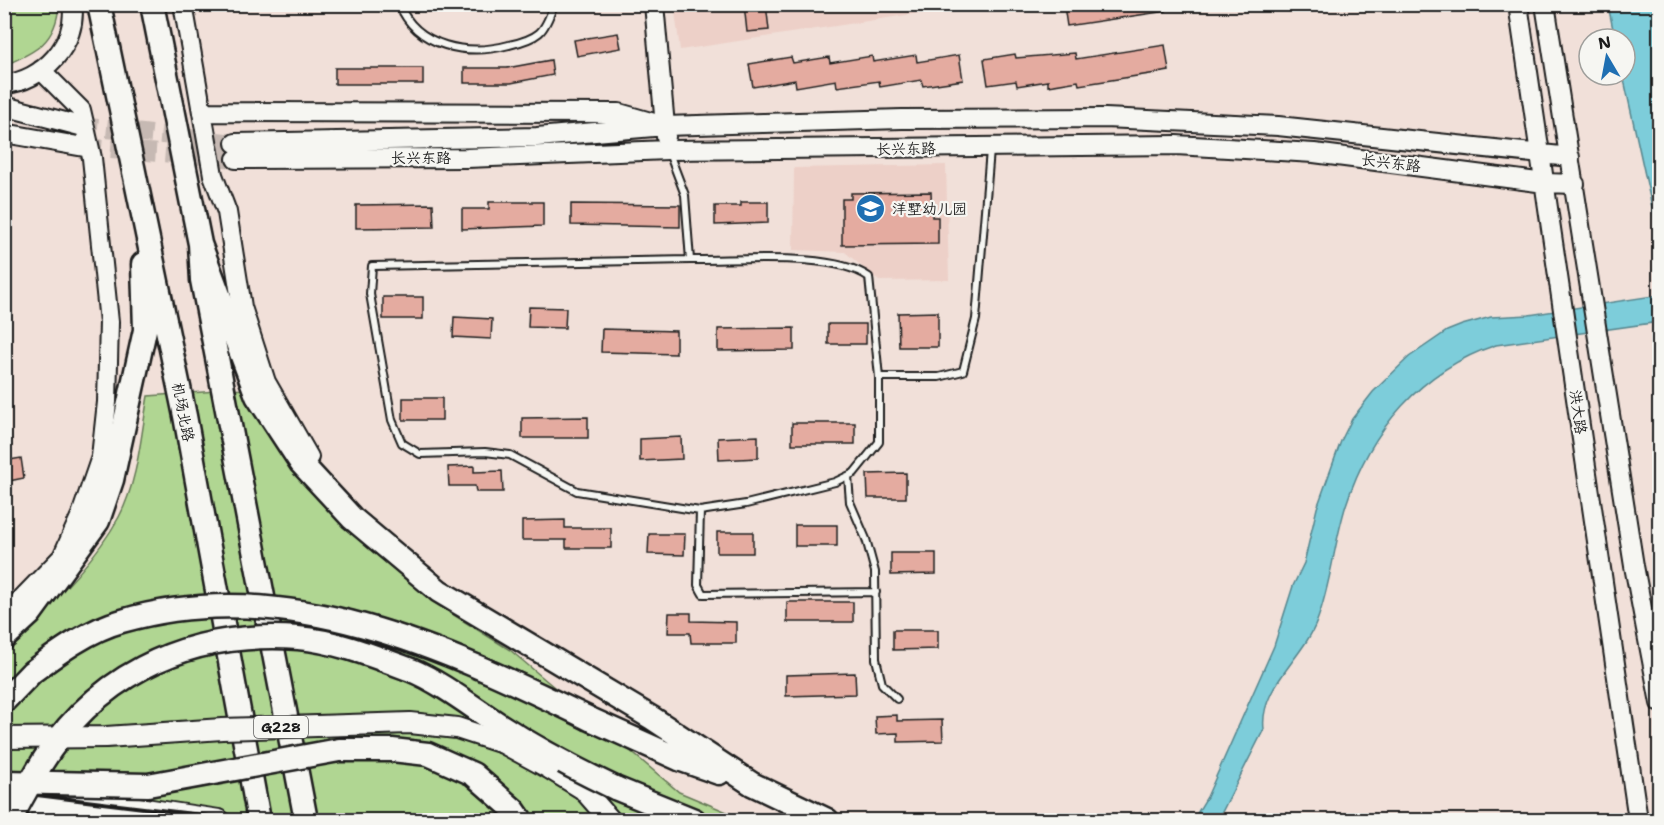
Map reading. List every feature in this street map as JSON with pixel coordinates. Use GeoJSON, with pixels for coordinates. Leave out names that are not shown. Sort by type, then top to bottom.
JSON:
{"type":"FeatureCollection","features":[{"type":"Feature","properties":{"kind":"highway","name":"机场北路"},"geometry":{"type":"LineString","coordinates":[[99,4],[185,417],[259,820]]}},
{"type":"Feature","properties":{"kind":"highway"},"geometry":{"type":"LineString","coordinates":[[152,4],[200,244],[202,279],[306,820]]}},
{"type":"Feature","properties":{"kind":"highway"},"geometry":{"type":"LineString","coordinates":[[4,638],[30,614],[98,520],[112,480],[145,330],[142,202]]}},
{"type":"Feature","properties":{"kind":"highway"},"geometry":{"type":"LineString","coordinates":[[200,244],[257,396],[301,463],[352,518],[439,591],[652,718],[752,784]]}},
{"type":"Feature","properties":{"kind":"highway"},"geometry":{"type":"LineString","coordinates":[[4,701],[32,672],[69,645],[120,621],[184,607],[286,610],[337,618],[414,641],[484,668],[679,759],[752,784],[827,820]]}},
{"type":"Feature","properties":{"kind":"highway"},"geometry":{"type":"LineString","coordinates":[[11,820],[49,749],[93,700],[123,677],[159,658],[206,644],[257,637],[310,640],[348,648],[414,671],[543,753],[615,788],[694,820]]}},
{"type":"Feature","properties":{"kind":"highway"},"geometry":{"type":"LineString","coordinates":[[4,782],[148,784],[339,750],[392,750],[428,754],[473,774],[514,810],[521,820]]}},
{"type":"Feature","properties":{"kind":"highway"},"geometry":{"type":"LineString","coordinates":[[4,803],[146,820]]}},
{"type":"Feature","properties":{"kind":"main road"},"geometry":{"type":"LineString","coordinates":[[4,84],[19,83],[41,70],[61,52],[75,17],[72,4]]}},
{"type":"Feature","properties":{"kind":"main road"},"geometry":{"type":"LineString","coordinates":[[183,4],[204,112],[213,175],[227,212],[242,307],[266,382],[331,494]]}},
{"type":"Feature","properties":{"kind":"main road"},"geometry":{"type":"LineString","coordinates":[[654,4],[668,150]]}},
{"type":"Feature","properties":{"kind":"main road","name":"洪大路"},"geometry":{"type":"LineString","coordinates":[[1518,4],[1638,820]]}},
{"type":"Feature","properties":{"kind":"main road","name":"洪大路"},"geometry":{"type":"LineString","coordinates":[[1545,4],[1634,566],[1659,704]]}},
{"type":"Feature","properties":{"kind":"main road"},"geometry":{"type":"LineString","coordinates":[[4,616],[62,557],[81,515],[101,457],[107,402],[109,322],[92,158],[81,110],[41,70]]}},
{"type":"Feature","properties":{"kind":"main road"},"geometry":{"type":"LineString","coordinates":[[4,106],[80,126]]}},
{"type":"Feature","properties":{"kind":"main road"},"geometry":{"type":"LineString","coordinates":[[204,112],[619,113],[665,126]]}},
{"type":"Feature","properties":{"kind":"main road","name":"长兴东路"},"geometry":{"type":"LineString","coordinates":[[1570,157],[1278,126],[1106,118],[902,119],[665,126],[537,137],[235,151],[467,158],[668,150],[1176,145],[1302,152],[1545,183],[1575,184]]}},
{"type":"Feature","properties":{"kind":"main road"},"geometry":{"type":"LineString","coordinates":[[4,133],[84,147]]}},
{"type":"Feature","properties":{"kind":"main road","name":"G228"},"geometry":{"type":"LineString","coordinates":[[4,738],[106,737],[222,729],[410,723],[457,728],[503,743],[549,768],[583,789],[610,820]]}},
{"type":"Feature","properties":{"kind":"main road"},"geometry":{"type":"LineString","coordinates":[[4,789],[219,820]]}},
{"type":"Feature","properties":{"kind":"lane"},"geometry":{"type":"LineString","coordinates":[[399,4],[404,17],[423,34],[451,48],[466,51],[488,51],[518,43],[539,33],[554,4]]}},
{"type":"Feature","properties":{"kind":"lane"},"geometry":{"type":"LineString","coordinates":[[879,377],[939,377],[963,371],[976,319],[990,147]]}},
{"type":"Feature","properties":{"kind":"lane"},"geometry":{"type":"LineString","coordinates":[[668,150],[685,195],[690,260]]}},
{"type":"Feature","properties":{"kind":"lane"},"geometry":{"type":"LineString","coordinates":[[690,260],[822,261],[856,268],[869,277],[879,377],[879,442],[854,473],[835,482],[813,488],[746,504],[700,511],[577,491],[510,455],[484,452],[420,454],[402,443],[392,420],[370,294],[372,266],[690,260]]}},
{"type":"Feature","properties":{"kind":"lane"},"geometry":{"type":"LineString","coordinates":[[848,476],[850,502],[866,539],[875,572],[876,659],[882,684],[897,699]]}},
{"type":"Feature","properties":{"kind":"lane"},"geometry":{"type":"LineString","coordinates":[[700,511],[698,585],[703,594],[876,592]]}},
{"type":"Feature","properties":{"kind":"shaded area"},"geometry":{"type":"Polygon","coordinates":[[[674,4],[971,5],[680,50],[674,4]]]}},
{"type":"Feature","properties":{"kind":"shaded area","name":"洋墅幼儿园"},"geometry":{"type":"Polygon","coordinates":[[[946,165],[949,280],[879,281],[845,252],[793,250],[794,168],[946,165]]]}},
{"type":"Feature","properties":{"kind":"green space"},"geometry":{"type":"Polygon","coordinates":[[[4,5],[59,5],[54,28],[49,37],[35,50],[5,65],[4,5]]]}},
{"type":"Feature","properties":{"kind":"green space"},"geometry":{"type":"Polygon","coordinates":[[[245,389],[282,447],[431,601],[510,650],[679,792],[746,820],[5,820],[4,650],[81,570],[108,536],[119,517],[135,473],[148,396],[245,389]]]}},
{"type":"Feature","properties":{"kind":"water"},"geometry":{"type":"Polygon","coordinates":[[[1608,5],[1659,5],[1659,239],[1626,87],[1637,87],[1637,27],[1613,27],[1608,5]]]}},
{"type":"Feature","properties":{"kind":"water"},"geometry":{"type":"Polygon","coordinates":[[[1659,295],[1659,322],[1496,345],[1444,370],[1402,406],[1384,428],[1356,478],[1342,519],[1326,593],[1317,621],[1303,647],[1275,686],[1268,700],[1264,714],[1264,729],[1218,820],[1193,820],[1207,797],[1274,646],[1293,586],[1304,563],[1317,508],[1341,441],[1352,419],[1373,392],[1409,357],[1447,331],[1462,325],[1491,317],[1529,315],[1659,295]]]}},
{"type":"Feature","properties":{"kind":"building"},"geometry":{"type":"Polygon","coordinates":[[[744,4],[766,4],[769,30],[747,32],[744,4]]]}},
{"type":"Feature","properties":{"kind":"building"},"geometry":{"type":"Polygon","coordinates":[[[1166,4],[1166,11],[1067,26],[1064,6],[1166,4]]]}},
{"type":"Feature","properties":{"kind":"building"},"geometry":{"type":"Polygon","coordinates":[[[618,33],[621,48],[577,56],[574,40],[618,33]]]}},
{"type":"Feature","properties":{"kind":"building"},"geometry":{"type":"Polygon","coordinates":[[[1165,45],[1169,71],[1079,85],[1078,81],[1048,86],[1048,81],[1017,86],[1016,81],[988,85],[984,59],[1015,54],[1016,58],[1075,53],[1076,59],[1165,45]]]}},
{"type":"Feature","properties":{"kind":"building"},"geometry":{"type":"Polygon","coordinates":[[[916,55],[917,62],[959,55],[963,80],[923,86],[921,80],[880,87],[879,81],[837,87],[836,80],[796,87],[795,80],[753,87],[749,64],[791,57],[793,63],[829,57],[830,63],[872,56],[873,62],[916,55]]]}},
{"type":"Feature","properties":{"kind":"building"},"geometry":{"type":"Polygon","coordinates":[[[551,60],[553,75],[511,83],[464,83],[464,68],[507,68],[551,60]]]}},
{"type":"Feature","properties":{"kind":"building"},"geometry":{"type":"Polygon","coordinates":[[[335,68],[423,68],[423,84],[335,84],[335,68]]]}},
{"type":"Feature","properties":{"kind":"building"},"geometry":{"type":"Polygon","coordinates":[[[931,192],[932,217],[938,217],[938,244],[842,245],[842,199],[851,199],[851,193],[931,192]]]}},
{"type":"Feature","properties":{"kind":"building"},"geometry":{"type":"Polygon","coordinates":[[[489,202],[543,202],[543,226],[462,229],[462,209],[489,209],[489,202]]]}},
{"type":"Feature","properties":{"kind":"building"},"geometry":{"type":"Polygon","coordinates":[[[741,202],[768,202],[768,223],[715,225],[715,206],[741,206],[741,202]]]}},
{"type":"Feature","properties":{"kind":"building"},"geometry":{"type":"Polygon","coordinates":[[[433,204],[434,227],[356,228],[356,205],[433,204]]]}},
{"type":"Feature","properties":{"kind":"building"},"geometry":{"type":"Polygon","coordinates":[[[571,204],[680,205],[680,227],[571,225],[571,204]]]}},
{"type":"Feature","properties":{"kind":"building"},"geometry":{"type":"Polygon","coordinates":[[[383,297],[423,297],[423,319],[383,319],[383,297]]]}},
{"type":"Feature","properties":{"kind":"building"},"geometry":{"type":"Polygon","coordinates":[[[529,307],[566,308],[565,328],[528,327],[529,307]]]}},
{"type":"Feature","properties":{"kind":"building"},"geometry":{"type":"Polygon","coordinates":[[[938,312],[938,347],[899,347],[898,313],[938,312]]]}},
{"type":"Feature","properties":{"kind":"building"},"geometry":{"type":"Polygon","coordinates":[[[454,317],[492,319],[491,339],[453,337],[454,317]]]}},
{"type":"Feature","properties":{"kind":"building"},"geometry":{"type":"Polygon","coordinates":[[[828,324],[866,324],[866,344],[828,344],[828,324]]]}},
{"type":"Feature","properties":{"kind":"building"},"geometry":{"type":"Polygon","coordinates":[[[794,328],[794,350],[718,351],[718,329],[794,328]]]}},
{"type":"Feature","properties":{"kind":"building"},"geometry":{"type":"Polygon","coordinates":[[[602,329],[676,331],[676,354],[601,352],[602,329]]]}},
{"type":"Feature","properties":{"kind":"building"},"geometry":{"type":"Polygon","coordinates":[[[403,398],[442,398],[442,420],[403,420],[403,398]]]}},
{"type":"Feature","properties":{"kind":"building"},"geometry":{"type":"Polygon","coordinates":[[[588,417],[588,438],[522,438],[522,418],[588,417]]]}},
{"type":"Feature","properties":{"kind":"building"},"geometry":{"type":"Polygon","coordinates":[[[792,423],[855,423],[855,444],[792,444],[792,423]]]}},
{"type":"Feature","properties":{"kind":"building"},"geometry":{"type":"Polygon","coordinates":[[[758,436],[758,458],[719,460],[718,438],[758,436]]]}},
{"type":"Feature","properties":{"kind":"building"},"geometry":{"type":"Polygon","coordinates":[[[681,437],[682,459],[640,461],[640,439],[681,437]]]}},
{"type":"Feature","properties":{"kind":"building"},"geometry":{"type":"Polygon","coordinates":[[[21,458],[24,478],[4,482],[4,461],[21,458]]]}},
{"type":"Feature","properties":{"kind":"building"},"geometry":{"type":"Polygon","coordinates":[[[474,466],[474,472],[502,471],[503,492],[476,492],[475,486],[449,486],[448,467],[474,466]]]}},
{"type":"Feature","properties":{"kind":"building"},"geometry":{"type":"Polygon","coordinates":[[[906,473],[906,498],[868,498],[867,474],[906,473]]]}},
{"type":"Feature","properties":{"kind":"building"},"geometry":{"type":"Polygon","coordinates":[[[565,520],[565,528],[611,528],[611,548],[566,548],[566,540],[522,540],[522,521],[565,520]]]}},
{"type":"Feature","properties":{"kind":"building"},"geometry":{"type":"Polygon","coordinates":[[[795,525],[837,525],[837,546],[795,546],[795,525]]]}},
{"type":"Feature","properties":{"kind":"building"},"geometry":{"type":"Polygon","coordinates":[[[717,532],[753,532],[753,553],[717,553],[717,532]]]}},
{"type":"Feature","properties":{"kind":"building"},"geometry":{"type":"Polygon","coordinates":[[[649,534],[685,534],[684,555],[648,554],[649,534]]]}},
{"type":"Feature","properties":{"kind":"building"},"geometry":{"type":"Polygon","coordinates":[[[891,553],[936,553],[936,574],[891,575],[891,553]]]}},
{"type":"Feature","properties":{"kind":"building"},"geometry":{"type":"Polygon","coordinates":[[[787,602],[853,602],[853,622],[787,622],[787,602]]]}},
{"type":"Feature","properties":{"kind":"building"},"geometry":{"type":"Polygon","coordinates":[[[669,613],[691,613],[691,621],[736,622],[736,643],[691,643],[690,633],[668,633],[669,613]]]}},
{"type":"Feature","properties":{"kind":"building"},"geometry":{"type":"Polygon","coordinates":[[[893,630],[938,630],[938,649],[893,650],[893,630]]]}},
{"type":"Feature","properties":{"kind":"building"},"geometry":{"type":"Polygon","coordinates":[[[855,673],[856,694],[786,696],[786,675],[855,673]]]}},
{"type":"Feature","properties":{"kind":"building"},"geometry":{"type":"Polygon","coordinates":[[[897,715],[897,721],[942,720],[943,741],[898,742],[898,733],[876,734],[875,716],[897,715]]]}},
{"type":"Feature","properties":{"kind":"tunnel"},"geometry":{"type":"LineString","coordinates":[[80,126],[235,143]]}},
{"type":"Feature","properties":{"kind":"tunnel"},"geometry":{"type":"LineString","coordinates":[[84,147],[236,159]]}},
{"type":"Feature","properties":{"kind":"railway"},"geometry":{"type":"LineString","coordinates":[[4,791],[242,820]]}},
{"type":"Feature","properties":{"kind":"railway"},"geometry":{"type":"LineString","coordinates":[[4,812],[69,820]]}},
{"type":"Feature","properties":{"kind":"place","name":"洋墅幼儿园"},"geometry":{"type":"Point","coordinates":[871,209]}}]}
